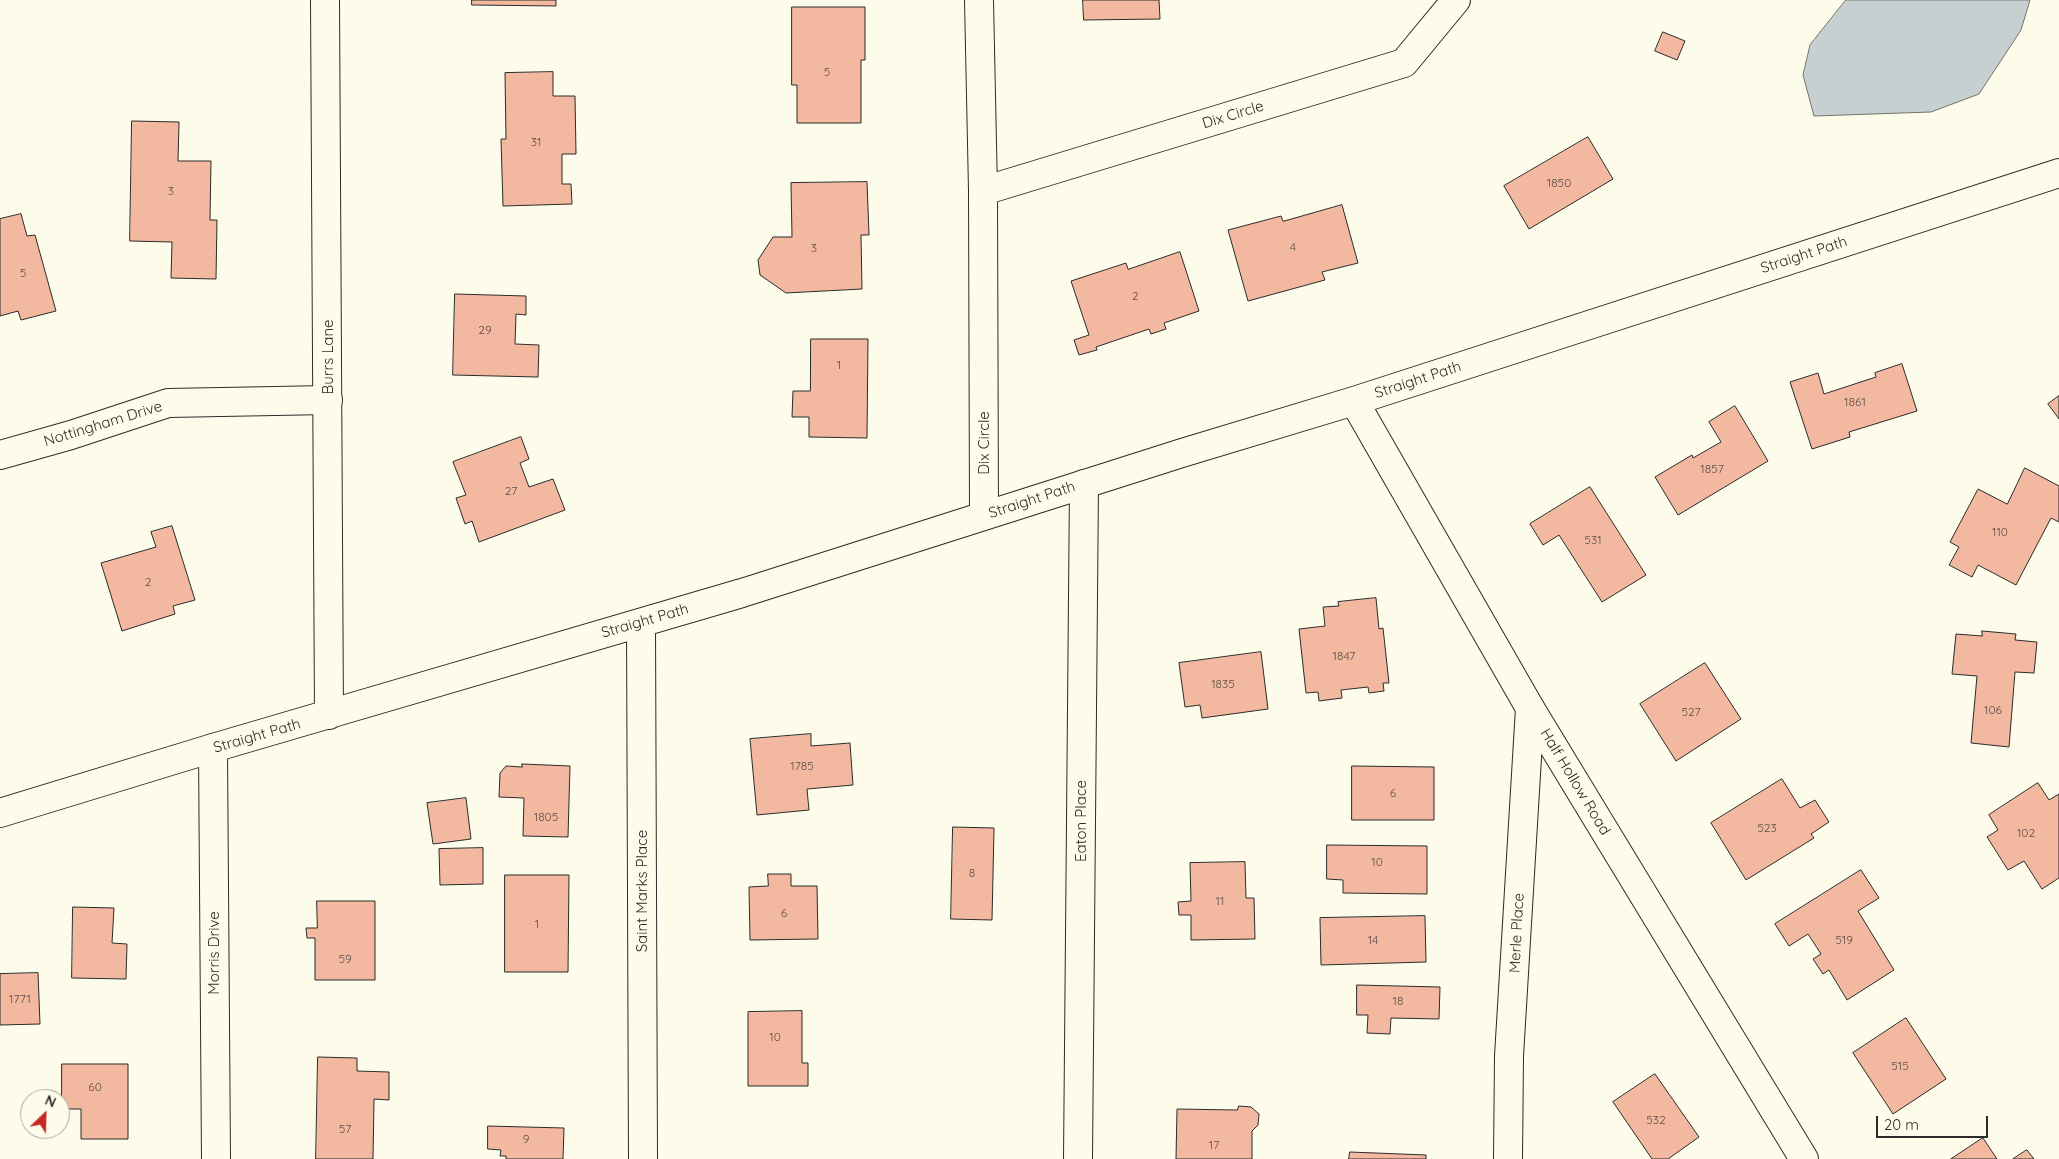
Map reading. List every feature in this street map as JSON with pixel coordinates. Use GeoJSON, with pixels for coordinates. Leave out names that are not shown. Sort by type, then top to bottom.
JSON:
{"type":"FeatureCollection","features":[{"type":"Feature","properties":{"kind":"street","name":"Burrs Lane"},"geometry":{"type":"LineString","coordinates":[[325,0],[330,715]]}},
{"type":"Feature","properties":{"kind":"street","name":"Dix Circle"},"geometry":{"type":"LineString","coordinates":[[980,0],[983,191],[984,516]]}},
{"type":"Feature","properties":{"kind":"street","name":"Dix Circle"},"geometry":{"type":"LineString","coordinates":[[983,191],[1404,63],[1456,0]]}},
{"type":"Feature","properties":{"kind":"street","name":"Straight Path"},"geometry":{"type":"LineString","coordinates":[[0,813],[213,748],[742,593],[1084,484],[1354,401],[2059,174]]}},
{"type":"Feature","properties":{"kind":"street","name":"Nottingham Drive"},"geometry":{"type":"LineString","coordinates":[[0,455],[70,435],[168,403],[328,400]]}},
{"type":"Feature","properties":{"kind":"street","name":"Half Hollow Road"},"geometry":{"type":"LineString","coordinates":[[1354,401],[1530,708],[1804,1159]]}},
{"type":"Feature","properties":{"kind":"street","name":"Eaton Place"},"geometry":{"type":"LineString","coordinates":[[1078,1159],[1084,484]]}},
{"type":"Feature","properties":{"kind":"street","name":"Saint Marks Place"},"geometry":{"type":"LineString","coordinates":[[641,622],[643,1159]]}},
{"type":"Feature","properties":{"kind":"street","name":"Merle Place"},"geometry":{"type":"LineString","coordinates":[[1508,1159],[1510,1056],[1530,708]]}},
{"type":"Feature","properties":{"kind":"street","name":"Morris Drive"},"geometry":{"type":"LineString","coordinates":[[213,748],[216,1159]]}},
{"type":"Feature","properties":{"kind":"shaded area"},"geometry":{"type":"Polygon","coordinates":[[[1846,0],[2030,0],[2021,30],[1979,94],[1931,112],[1814,116],[1803,75],[1810,45],[1846,0]]]}},
{"type":"Feature","properties":{"kind":"building"},"geometry":{"type":"Polygon","coordinates":[[[472,0],[556,0],[556,6],[472,5],[472,0]]]}},
{"type":"Feature","properties":{"kind":"building"},"geometry":{"type":"Polygon","coordinates":[[[1083,0],[1159,0],[1160,19],[1084,20],[1083,0]]]}},
{"type":"Feature","properties":{"kind":"building"},"geometry":{"type":"Polygon","coordinates":[[[792,7],[865,7],[865,60],[861,60],[861,123],[797,123],[797,85],[792,85],[792,7]]]}},
{"type":"Feature","properties":{"kind":"building"},"geometry":{"type":"Polygon","coordinates":[[[1663,32],[1685,41],[1677,60],[1655,51],[1663,32]]]}},
{"type":"Feature","properties":{"kind":"building"},"geometry":{"type":"Polygon","coordinates":[[[553,72],[553,96],[575,96],[576,154],[562,154],[562,184],[571,184],[572,204],[503,206],[501,139],[506,139],[505,73],[553,72]]]}},
{"type":"Feature","properties":{"kind":"building"},"geometry":{"type":"Polygon","coordinates":[[[132,121],[179,122],[178,161],[211,161],[210,220],[217,220],[216,279],[171,278],[172,242],[130,241],[132,121]]]}},
{"type":"Feature","properties":{"kind":"building"},"geometry":{"type":"Polygon","coordinates":[[[1588,137],[1613,179],[1529,229],[1504,186],[1588,137]]]}},
{"type":"Feature","properties":{"kind":"building"},"geometry":{"type":"Polygon","coordinates":[[[867,182],[869,235],[861,235],[862,289],[786,293],[760,275],[758,260],[773,237],[792,237],[791,183],[867,182]]]}},
{"type":"Feature","properties":{"kind":"building"},"geometry":{"type":"Polygon","coordinates":[[[1342,205],[1358,263],[1322,272],[1325,280],[1248,301],[1228,230],[1281,216],[1283,221],[1342,205]]]}},
{"type":"Feature","properties":{"kind":"building"},"geometry":{"type":"Polygon","coordinates":[[[21,214],[27,236],[35,235],[56,311],[21,320],[18,311],[0,316],[0,219],[21,214]]]}},
{"type":"Feature","properties":{"kind":"building"},"geometry":{"type":"Polygon","coordinates":[[[1180,252],[1199,311],[1164,323],[1166,329],[1151,334],[1149,329],[1096,347],[1097,350],[1079,355],[1074,340],[1089,335],[1071,281],[1126,263],[1128,269],[1180,252]]]}},
{"type":"Feature","properties":{"kind":"building"},"geometry":{"type":"Polygon","coordinates":[[[455,294],[526,296],[526,315],[516,314],[515,344],[539,345],[538,377],[453,375],[455,294]]]}},
{"type":"Feature","properties":{"kind":"building"},"geometry":{"type":"Polygon","coordinates":[[[811,339],[868,339],[867,438],[809,437],[809,417],[792,417],[793,391],[810,391],[811,339]]]}},
{"type":"Feature","properties":{"kind":"building"},"geometry":{"type":"Polygon","coordinates":[[[1902,364],[1917,411],[1849,432],[1850,437],[1812,449],[1790,382],[1818,373],[1824,394],[1876,377],[1875,373],[1902,364]]]}},
{"type":"Feature","properties":{"kind":"building"},"geometry":{"type":"Polygon","coordinates":[[[2059,396],[2059,419],[2048,404],[2059,396]]]}},
{"type":"Feature","properties":{"kind":"building"},"geometry":{"type":"Polygon","coordinates":[[[1735,406],[1768,461],[1678,515],[1655,477],[1692,455],[1693,458],[1721,442],[1709,422],[1735,406]]]}},
{"type":"Feature","properties":{"kind":"building"},"geometry":{"type":"Polygon","coordinates":[[[521,437],[529,459],[520,463],[529,487],[553,479],[565,510],[479,542],[472,521],[465,524],[456,498],[466,495],[453,462],[521,437]]]}},
{"type":"Feature","properties":{"kind":"building"},"geometry":{"type":"Polygon","coordinates":[[[2025,468],[2059,486],[2059,522],[2051,518],[2016,585],[1978,565],[1972,577],[1949,565],[1959,547],[1950,542],[1978,489],[2007,504],[2025,468]]]}},
{"type":"Feature","properties":{"kind":"building"},"geometry":{"type":"Polygon","coordinates":[[[1590,487],[1646,575],[1602,602],[1559,535],[1543,545],[1530,524],[1590,487]]]}},
{"type":"Feature","properties":{"kind":"building"},"geometry":{"type":"Polygon","coordinates":[[[172,526],[195,600],[173,606],[175,614],[122,631],[101,563],[156,547],[151,532],[172,526]]]}},
{"type":"Feature","properties":{"kind":"building"},"geometry":{"type":"Polygon","coordinates":[[[1376,598],[1379,629],[1383,628],[1389,683],[1383,683],[1384,691],[1369,693],[1368,687],[1341,690],[1342,698],[1319,701],[1318,692],[1306,693],[1299,629],[1325,626],[1323,607],[1339,606],[1338,602],[1376,598]]]}},
{"type":"Feature","properties":{"kind":"building"},"geometry":{"type":"Polygon","coordinates":[[[1982,631],[2016,634],[2015,640],[2037,642],[2034,673],[2015,672],[2009,747],[1971,743],[1977,676],[1952,674],[1956,634],[1982,636],[1982,631]]]}},
{"type":"Feature","properties":{"kind":"building"},"geometry":{"type":"Polygon","coordinates":[[[1261,652],[1268,709],[1202,718],[1200,705],[1185,707],[1179,663],[1261,652]]]}},
{"type":"Feature","properties":{"kind":"building"},"geometry":{"type":"Polygon","coordinates":[[[1705,663],[1741,719],[1676,761],[1640,704],[1705,663]]]}},
{"type":"Feature","properties":{"kind":"building"},"geometry":{"type":"Polygon","coordinates":[[[811,734],[811,746],[850,743],[853,785],[807,789],[809,810],[757,815],[750,739],[811,734]]]}},
{"type":"Feature","properties":{"kind":"building"},"geometry":{"type":"Polygon","coordinates":[[[522,764],[570,766],[568,837],[523,836],[524,798],[499,797],[500,773],[506,766],[522,767],[522,764]]]}},
{"type":"Feature","properties":{"kind":"building"},"geometry":{"type":"Polygon","coordinates":[[[1352,766],[1434,767],[1434,820],[1352,820],[1352,766]]]}},
{"type":"Feature","properties":{"kind":"building"},"geometry":{"type":"Polygon","coordinates":[[[1782,779],[1800,808],[1815,800],[1829,822],[1811,834],[1814,838],[1746,880],[1711,823],[1782,779]]]}},
{"type":"Feature","properties":{"kind":"building"},"geometry":{"type":"Polygon","coordinates":[[[2038,783],[2049,800],[2059,794],[2059,878],[2042,889],[2024,861],[2008,870],[1987,837],[1998,830],[1989,815],[2038,783]]]}},
{"type":"Feature","properties":{"kind":"building"},"geometry":{"type":"Polygon","coordinates":[[[466,798],[471,839],[433,844],[427,803],[466,798]]]}},
{"type":"Feature","properties":{"kind":"building"},"geometry":{"type":"Polygon","coordinates":[[[953,827],[994,828],[992,920],[951,919],[953,827]]]}},
{"type":"Feature","properties":{"kind":"building"},"geometry":{"type":"Polygon","coordinates":[[[1327,845],[1427,846],[1427,894],[1343,893],[1343,880],[1327,879],[1327,845]]]}},
{"type":"Feature","properties":{"kind":"building"},"geometry":{"type":"Polygon","coordinates":[[[483,848],[483,884],[440,885],[439,849],[483,848]]]}},
{"type":"Feature","properties":{"kind":"building"},"geometry":{"type":"Polygon","coordinates":[[[1245,862],[1246,898],[1254,898],[1255,939],[1191,940],[1191,915],[1179,915],[1178,902],[1191,901],[1190,863],[1245,862]]]}},
{"type":"Feature","properties":{"kind":"building"},"geometry":{"type":"Polygon","coordinates":[[[1861,870],[1879,898],[1858,911],[1894,970],[1847,1000],[1829,970],[1823,974],[1813,959],[1821,954],[1808,934],[1789,946],[1775,924],[1861,870]]]}},
{"type":"Feature","properties":{"kind":"building"},"geometry":{"type":"Polygon","coordinates":[[[768,874],[791,874],[791,886],[817,886],[818,939],[750,940],[749,887],[768,886],[768,874]]]}},
{"type":"Feature","properties":{"kind":"building"},"geometry":{"type":"Polygon","coordinates":[[[505,875],[569,875],[568,972],[505,972],[505,875]]]}},
{"type":"Feature","properties":{"kind":"building"},"geometry":{"type":"Polygon","coordinates":[[[317,901],[375,901],[375,980],[315,980],[315,938],[307,938],[306,928],[317,928],[317,901]]]}},
{"type":"Feature","properties":{"kind":"building"},"geometry":{"type":"Polygon","coordinates":[[[73,907],[114,908],[112,943],[127,944],[126,979],[72,978],[73,907]]]}},
{"type":"Feature","properties":{"kind":"building"},"geometry":{"type":"Polygon","coordinates":[[[1425,916],[1426,962],[1321,965],[1320,918],[1425,916]]]}},
{"type":"Feature","properties":{"kind":"building"},"geometry":{"type":"Polygon","coordinates":[[[38,973],[40,1024],[0,1025],[0,974],[38,973]]]}},
{"type":"Feature","properties":{"kind":"building"},"geometry":{"type":"Polygon","coordinates":[[[1357,985],[1440,987],[1439,1019],[1391,1018],[1390,1034],[1367,1033],[1368,1015],[1357,1015],[1357,985]]]}},
{"type":"Feature","properties":{"kind":"building"},"geometry":{"type":"Polygon","coordinates":[[[802,1011],[802,1063],[808,1063],[808,1086],[748,1086],[748,1012],[802,1011]]]}},
{"type":"Feature","properties":{"kind":"building"},"geometry":{"type":"Polygon","coordinates":[[[1906,1018],[1946,1079],[1893,1114],[1853,1053],[1906,1018]]]}},
{"type":"Feature","properties":{"kind":"building"},"geometry":{"type":"Polygon","coordinates":[[[318,1057],[357,1058],[357,1071],[389,1072],[389,1100],[374,1099],[373,1159],[316,1159],[318,1057]]]}},
{"type":"Feature","properties":{"kind":"building"},"geometry":{"type":"Polygon","coordinates":[[[62,1064],[128,1064],[128,1139],[81,1139],[81,1109],[70,1109],[70,1089],[62,1089],[62,1064]]]}},
{"type":"Feature","properties":{"kind":"building"},"geometry":{"type":"Polygon","coordinates":[[[1655,1074],[1699,1137],[1668,1159],[1652,1159],[1613,1102],[1655,1074]]]}},
{"type":"Feature","properties":{"kind":"building"},"geometry":{"type":"Polygon","coordinates":[[[1239,1106],[1251,1107],[1259,1114],[1258,1125],[1252,1131],[1252,1159],[1176,1159],[1177,1109],[1237,1110],[1239,1106]]]}},
{"type":"Feature","properties":{"kind":"building"},"geometry":{"type":"Polygon","coordinates":[[[488,1126],[564,1128],[563,1159],[506,1159],[506,1156],[500,1156],[501,1150],[488,1149],[488,1126]]]}},
{"type":"Feature","properties":{"kind":"building"},"geometry":{"type":"Polygon","coordinates":[[[1983,1138],[1997,1159],[1951,1159],[1983,1138]]]}},
{"type":"Feature","properties":{"kind":"building"},"geometry":{"type":"Polygon","coordinates":[[[2027,1150],[2034,1159],[2013,1159],[2027,1150]]]}},
{"type":"Feature","properties":{"kind":"building"},"geometry":{"type":"Polygon","coordinates":[[[1350,1152],[1426,1155],[1426,1159],[1349,1159],[1350,1152]]]}}]}
